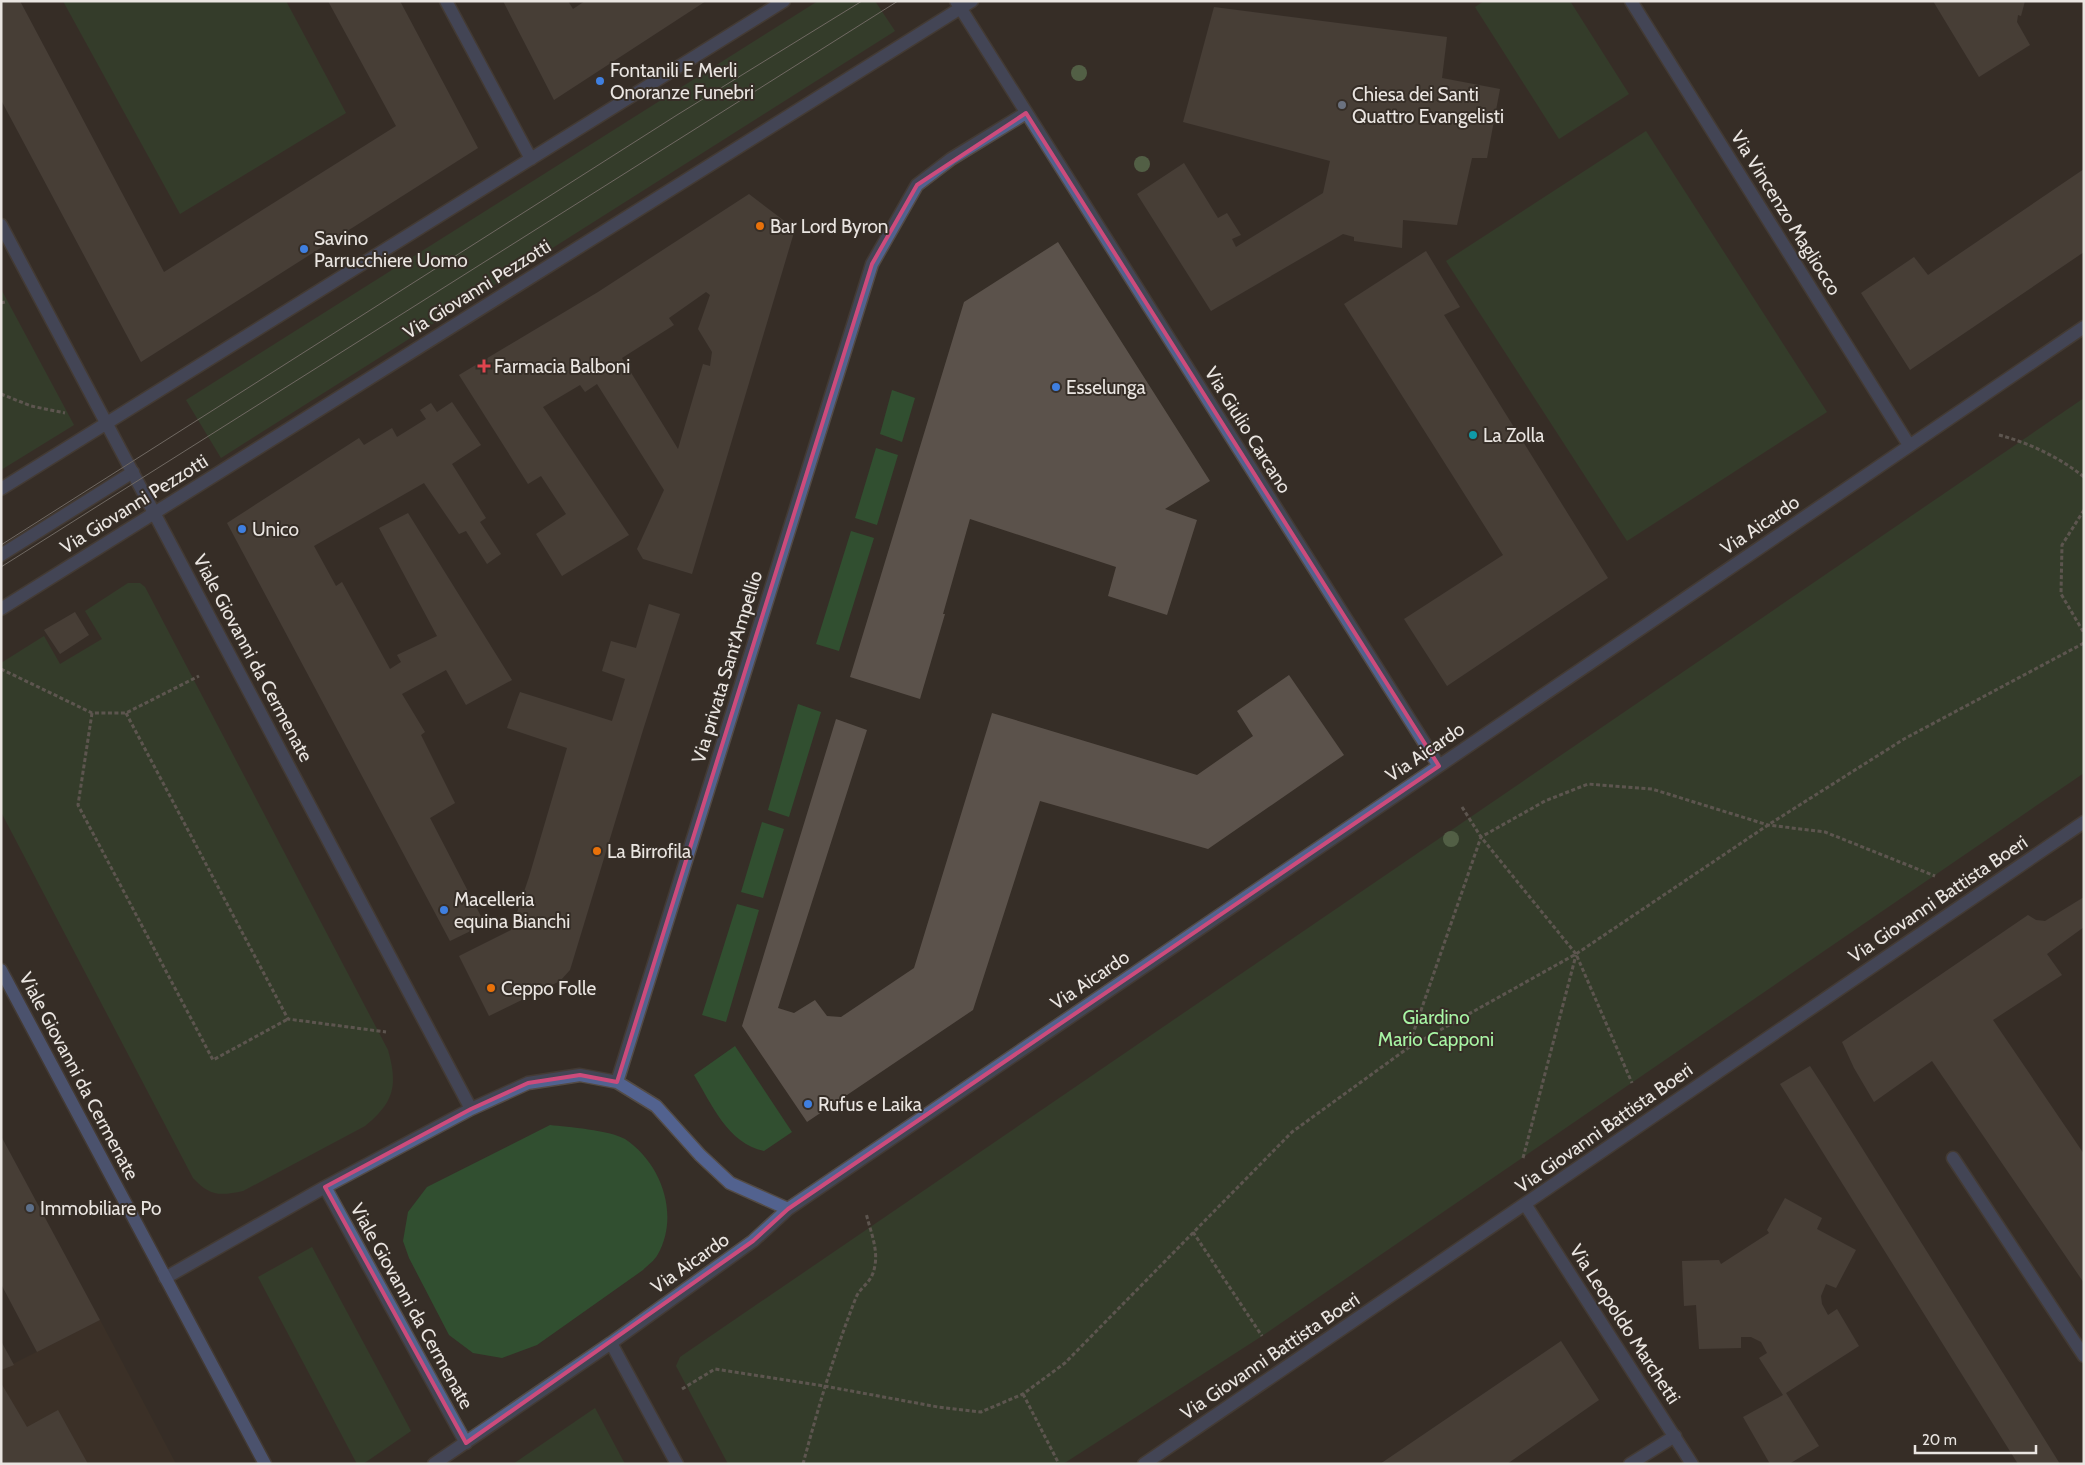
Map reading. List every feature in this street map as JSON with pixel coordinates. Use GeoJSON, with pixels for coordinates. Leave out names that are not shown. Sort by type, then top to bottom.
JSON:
{"type":"FeatureCollection","features":[{"type":"Feature","properties":{"kind":"main road","name":"Viale Giovanni da Cermenate"},"geometry":{"type":"LineString","coordinates":[[1,970],[265,1464]]}},
{"type":"Feature","properties":{"kind":"street"},"geometry":{"type":"LineString","coordinates":[[446,1],[531,159]]}},
{"type":"Feature","properties":{"kind":"street"},"geometry":{"type":"LineString","coordinates":[[1,489],[784,1]]}},
{"type":"Feature","properties":{"kind":"street","name":"Via Giovanni Pezzotti"},"geometry":{"type":"LineString","coordinates":[[1,609],[958,5],[972,1]]}},
{"type":"Feature","properties":{"kind":"street","name":"Via Vincenzo Magliocco"},"geometry":{"type":"LineString","coordinates":[[1631,1],[1910,445]]}},
{"type":"Feature","properties":{"kind":"street","name":"Via Giulio Carcano"},"geometry":{"type":"LineString","coordinates":[[958,5],[1439,766]]}},
{"type":"Feature","properties":{"kind":"street","name":"Via privata Sant'Ampellio"},"geometry":{"type":"LineString","coordinates":[[616,1082],[872,264],[917,185],[951,159],[1026,113]]}},
{"type":"Feature","properties":{"kind":"street","name":"Viale Giovanni da Cermenate"},"geometry":{"type":"LineString","coordinates":[[1,225],[471,1109]]}},
{"type":"Feature","properties":{"kind":"street","name":"Via Aicardo"},"geometry":{"type":"LineString","coordinates":[[611,1343],[753,1242],[788,1209],[2084,327]]}},
{"type":"Feature","properties":{"kind":"street"},"geometry":{"type":"LineString","coordinates":[[1,555],[132,472]]}},
{"type":"Feature","properties":{"kind":"street","name":"Via Giovanni Battista Boeri"},"geometry":{"type":"LineString","coordinates":[[1144,1464],[2084,822]]}},
{"type":"Feature","properties":{"kind":"street"},"geometry":{"type":"LineString","coordinates":[[165,1278],[326,1187],[471,1109],[528,1083],[580,1076],[616,1082],[656,1106],[700,1155],[730,1183],[788,1209]]}},
{"type":"Feature","properties":{"kind":"street"},"geometry":{"type":"LineString","coordinates":[[1953,1158],[2084,1356]]}},
{"type":"Feature","properties":{"kind":"street","name":"Viale Giovanni da Cermenate"},"geometry":{"type":"LineString","coordinates":[[326,1187],[466,1443]]}},
{"type":"Feature","properties":{"kind":"street","name":"Via Leopoldo Marchetti"},"geometry":{"type":"LineString","coordinates":[[1526,1204],[1692,1464]]}},
{"type":"Feature","properties":{"kind":"street"},"geometry":{"type":"LineString","coordinates":[[611,1343],[677,1464]]}},
{"type":"Feature","properties":{"kind":"street","name":"Viale Giovanni da Cermenate"},"geometry":{"type":"LineString","coordinates":[[434,1464],[611,1343]]}},
{"type":"Feature","properties":{"kind":"street"},"geometry":{"type":"LineString","coordinates":[[1630,1464],[1675,1436]]}},
{"type":"Feature","properties":{"kind":"path"},"geometry":{"type":"LineString","coordinates":[[1,394],[31,406],[65,413]]}},
{"type":"Feature","properties":{"kind":"path"},"geometry":{"type":"LineString","coordinates":[[1999,435],[2025,442],[2072,468],[2084,477]]}},
{"type":"Feature","properties":{"kind":"path"},"geometry":{"type":"LineString","coordinates":[[2084,510],[2062,545],[2061,594],[2084,633]]}},
{"type":"Feature","properties":{"kind":"path"},"geometry":{"type":"LineString","coordinates":[[682,1389],[715,1369],[824,1386],[938,1407],[980,1412],[1023,1394],[1065,1362],[1292,1132],[1408,1048],[1576,954],[1768,825],[1904,739],[2084,643]]}},
{"type":"Feature","properties":{"kind":"path"},"geometry":{"type":"LineString","coordinates":[[1,669],[92,713],[126,713],[199,676]]}},
{"type":"Feature","properties":{"kind":"path"},"geometry":{"type":"LineString","coordinates":[[92,713],[78,806],[212,1060],[288,1019],[386,1032]]}},
{"type":"Feature","properties":{"kind":"path"},"geometry":{"type":"LineString","coordinates":[[126,713],[288,1019]]}},
{"type":"Feature","properties":{"kind":"path"},"geometry":{"type":"LineString","coordinates":[[1408,1048],[1481,837],[1545,801],[1588,784],[1652,789],[1768,825],[1825,832],[1935,876]]}},
{"type":"Feature","properties":{"kind":"path"},"geometry":{"type":"LineString","coordinates":[[1462,807],[1481,837],[1576,954],[1632,1083]]}},
{"type":"Feature","properties":{"kind":"path"},"geometry":{"type":"LineString","coordinates":[[1523,1158],[1576,954]]}},
{"type":"Feature","properties":{"kind":"path"},"geometry":{"type":"LineString","coordinates":[[803,1464],[824,1386],[856,1297],[872,1279],[876,1263],[875,1245],[866,1213]]}},
{"type":"Feature","properties":{"kind":"path"},"geometry":{"type":"LineString","coordinates":[[1193,1232],[1262,1336]]}},
{"type":"Feature","properties":{"kind":"path"},"geometry":{"type":"LineString","coordinates":[[1023,1394],[1060,1464]]}},
{"type":"Feature","properties":{"kind":"highlighted area"},"geometry":{"type":"Polygon","coordinates":[[[1026,113],[1439,766],[788,1209],[753,1241],[466,1443],[325,1187],[471,1109],[528,1083],[580,1075],[617,1082],[872,264],[917,185],[1026,113]]]}},
{"type":"Feature","properties":{"kind":"shaded area"},"geometry":{"type":"Polygon","coordinates":[[[100,1320],[176,1464],[1,1464],[1,1370],[100,1320]]]}},
{"type":"Feature","properties":{"kind":"green space"},"geometry":{"type":"Polygon","coordinates":[[[63,1],[286,1],[346,113],[180,214],[63,1]]]}},
{"type":"Feature","properties":{"kind":"green space"},"geometry":{"type":"Polygon","coordinates":[[[818,1],[875,1],[895,31],[221,458],[186,400],[818,1]]]}},
{"type":"Feature","properties":{"kind":"green space"},"geometry":{"type":"Polygon","coordinates":[[[1484,1],[1570,1],[1629,94],[1559,139],[1475,7],[1484,1]]]}},
{"type":"Feature","properties":{"kind":"green space"},"geometry":{"type":"Polygon","coordinates":[[[1646,131],[1827,412],[1627,541],[1446,261],[1646,131]]]}},
{"type":"Feature","properties":{"kind":"green space"},"geometry":{"type":"Polygon","coordinates":[[[1,289],[74,425],[1,470],[1,289]]]}},
{"type":"Feature","properties":{"kind":"green space"},"geometry":{"type":"Polygon","coordinates":[[[892,390],[915,398],[902,442],[880,434],[892,390]]]}},
{"type":"Feature","properties":{"kind":"green space","name":"Giardino Mario Capponi"},"geometry":{"type":"Polygon","coordinates":[[[2084,398],[2084,773],[1262,1336],[1063,1464],[728,1464],[676,1366],[680,1357],[2084,398]]]}},
{"type":"Feature","properties":{"kind":"green space"},"geometry":{"type":"Polygon","coordinates":[[[876,448],[898,455],[877,525],[855,518],[876,448]]]}},
{"type":"Feature","properties":{"kind":"green space"},"geometry":{"type":"Polygon","coordinates":[[[851,531],[874,538],[839,651],[816,644],[851,531]]]}},
{"type":"Feature","properties":{"kind":"green space"},"geometry":{"type":"Polygon","coordinates":[[[128,583],[140,583],[145,587],[388,1050],[393,1074],[393,1084],[388,1101],[365,1126],[243,1191],[235,1193],[215,1193],[199,1184],[193,1178],[1,812],[1,663],[44,636],[60,664],[102,639],[85,611],[128,583]]]}},
{"type":"Feature","properties":{"kind":"green space"},"geometry":{"type":"Polygon","coordinates":[[[798,704],[821,712],[789,817],[768,810],[798,704]]]}},
{"type":"Feature","properties":{"kind":"green space"},"geometry":{"type":"Polygon","coordinates":[[[762,822],[784,829],[763,898],[741,892],[762,822]]]}},
{"type":"Feature","properties":{"kind":"green space"},"geometry":{"type":"Polygon","coordinates":[[[737,904],[759,910],[726,1022],[702,1015],[737,904]]]}},
{"type":"Feature","properties":{"kind":"green space"},"geometry":{"type":"Polygon","coordinates":[[[735,1046],[792,1132],[764,1151],[751,1147],[731,1131],[714,1110],[694,1075],[735,1046]]]}},
{"type":"Feature","properties":{"kind":"green space"},"geometry":{"type":"Polygon","coordinates":[[[550,1125],[609,1133],[625,1139],[638,1149],[657,1175],[663,1190],[667,1206],[667,1223],[664,1239],[657,1256],[643,1270],[537,1345],[502,1358],[473,1353],[449,1335],[409,1258],[403,1241],[408,1212],[427,1187],[550,1125]]]}},
{"type":"Feature","properties":{"kind":"green space"},"geometry":{"type":"Polygon","coordinates":[[[312,1247],[411,1431],[363,1464],[357,1464],[258,1277],[312,1247]]]}},
{"type":"Feature","properties":{"kind":"green space"},"geometry":{"type":"Polygon","coordinates":[[[595,1408],[625,1464],[513,1464],[595,1408]]]}},
{"type":"Feature","properties":{"kind":"building"},"geometry":{"type":"Polygon","coordinates":[[[1,1],[20,1],[164,272],[396,126],[328,1],[400,1],[478,148],[141,362],[1,100],[1,1]]]}},
{"type":"Feature","properties":{"kind":"building"},"geometry":{"type":"Polygon","coordinates":[[[503,1],[568,1],[573,9],[585,1],[706,1],[554,100],[503,1]]]}},
{"type":"Feature","properties":{"kind":"building"},"geometry":{"type":"Polygon","coordinates":[[[1933,1],[2025,1],[2021,16],[2018,15],[2017,22],[2030,45],[1979,77],[1933,1]]]}},
{"type":"Feature","properties":{"kind":"building","name":"Chiesa dei Santi Quattro Evangelisti"},"geometry":{"type":"Polygon","coordinates":[[[1214,7],[1447,37],[1442,78],[1500,89],[1487,158],[1472,158],[1457,225],[1403,220],[1402,248],[1354,241],[1354,237],[1343,234],[1211,311],[1137,194],[1184,163],[1218,218],[1227,213],[1241,235],[1232,239],[1236,247],[1323,193],[1330,161],[1183,122],[1214,7]]]}},
{"type":"Feature","properties":{"kind":"building"},"geometry":{"type":"Polygon","coordinates":[[[2084,169],[2084,252],[1910,370],[1861,293],[1914,257],[1928,275],[2084,169]]]}},
{"type":"Feature","properties":{"kind":"building"},"geometry":{"type":"Polygon","coordinates":[[[749,194],[795,229],[692,574],[643,559],[637,549],[664,490],[597,384],[585,392],[580,385],[543,407],[629,535],[562,576],[536,534],[566,514],[541,476],[528,484],[459,375],[598,292],[749,194]],[[706,292],[669,318],[674,325],[622,358],[678,449],[703,364],[710,366],[712,352],[698,329],[710,295],[706,292]]]}},
{"type":"Feature","properties":{"kind":"building"},"geometry":{"type":"Polygon","coordinates":[[[1058,242],[1210,481],[1165,509],[1197,520],[1167,615],[1108,596],[1116,567],[970,519],[920,699],[850,677],[964,302],[1058,242]]]}},
{"type":"Feature","properties":{"kind":"building","name":"La Zolla"},"geometry":{"type":"Polygon","coordinates":[[[1426,251],[1460,307],[1444,315],[1608,578],[1447,686],[1404,619],[1503,555],[1344,304],[1426,251]]]}},
{"type":"Feature","properties":{"kind":"building"},"geometry":{"type":"Polygon","coordinates":[[[452,402],[481,445],[452,464],[486,518],[480,522],[501,554],[487,564],[466,531],[459,534],[424,483],[314,546],[336,586],[342,582],[390,669],[401,662],[397,655],[437,636],[379,528],[408,513],[512,680],[466,705],[446,670],[402,694],[425,732],[421,735],[455,803],[430,818],[485,924],[450,941],[227,523],[359,438],[364,445],[392,428],[397,437],[426,419],[420,410],[431,403],[437,412],[452,402]]]}},
{"type":"Feature","properties":{"kind":"building"},"geometry":{"type":"Polygon","coordinates":[[[649,604],[680,614],[570,970],[560,981],[489,1016],[459,956],[511,930],[529,877],[567,748],[507,728],[518,697],[520,692],[612,721],[625,679],[602,671],[611,641],[636,648],[649,604]]]}},
{"type":"Feature","properties":{"kind":"building"},"geometry":{"type":"Polygon","coordinates":[[[75,612],[89,635],[60,654],[44,630],[75,612]]]}},
{"type":"Feature","properties":{"kind":"building"},"geometry":{"type":"Polygon","coordinates":[[[1289,675],[1344,755],[1208,849],[1040,801],[973,1010],[807,1122],[742,1026],[836,719],[867,730],[778,1008],[794,1013],[815,1000],[827,1016],[841,1017],[914,968],[992,713],[1197,775],[1253,736],[1237,711],[1289,675]]]}},
{"type":"Feature","properties":{"kind":"building"},"geometry":{"type":"Polygon","coordinates":[[[2084,897],[2084,927],[2047,954],[2062,975],[1993,1020],[2084,1154],[2084,1283],[1932,1061],[1874,1102],[1854,1068],[1842,1042],[2028,915],[2036,920],[2045,921],[2084,897]]]}},
{"type":"Feature","properties":{"kind":"building"},"geometry":{"type":"Polygon","coordinates":[[[1810,1066],[2060,1464],[2018,1464],[1780,1084],[1810,1066]]]}},
{"type":"Feature","properties":{"kind":"building"},"geometry":{"type":"Polygon","coordinates":[[[1,1136],[100,1320],[37,1352],[1,1284],[1,1136]]]}},
{"type":"Feature","properties":{"kind":"building"},"geometry":{"type":"Polygon","coordinates":[[[1785,1198],[1822,1218],[1817,1229],[1856,1250],[1836,1288],[1826,1284],[1821,1296],[1822,1304],[1828,1315],[1837,1309],[1859,1346],[1786,1393],[1819,1446],[1789,1464],[1770,1464],[1743,1417],[1783,1395],[1759,1358],[1767,1353],[1761,1342],[1751,1337],[1741,1337],[1741,1348],[1699,1349],[1696,1305],[1684,1306],[1682,1261],[1719,1260],[1721,1264],[1769,1233],[1767,1230],[1785,1198]]]}},
{"type":"Feature","properties":{"kind":"building"},"geometry":{"type":"Polygon","coordinates":[[[1,1341],[14,1365],[1,1370],[1,1341]]]}},
{"type":"Feature","properties":{"kind":"building"},"geometry":{"type":"Polygon","coordinates":[[[1561,1341],[1599,1400],[1507,1464],[1380,1464],[1561,1341]]]}},
{"type":"Feature","properties":{"kind":"building"},"geometry":{"type":"Polygon","coordinates":[[[1,1383],[27,1427],[58,1410],[88,1464],[1,1464],[1,1383]]]}},
{"type":"Feature","properties":{"kind":"tram line"},"geometry":{"type":"LineString","coordinates":[[1,545],[677,115],[862,1]]}},
{"type":"Feature","properties":{"kind":"tram line"},"geometry":{"type":"LineString","coordinates":[[1,567],[898,1]]}},
{"type":"Feature","properties":{"kind":"place","name":"Fontanili E Merli Onoranze Funebri"},"geometry":{"type":"Point","coordinates":[600,81]}},
{"type":"Feature","properties":{"kind":"place","name":"Chiesa dei Santi Quattro Evangelisti"},"geometry":{"type":"Point","coordinates":[1342,105]}},
{"type":"Feature","properties":{"kind":"place","name":"Bar Lord Byron"},"geometry":{"type":"Point","coordinates":[760,226]}},
{"type":"Feature","properties":{"kind":"place","name":"Savino Parrucchiere Uomo"},"geometry":{"type":"Point","coordinates":[304,249]}},
{"type":"Feature","properties":{"kind":"place","name":"Farmacia Balboni"},"geometry":{"type":"Point","coordinates":[484,366]}},
{"type":"Feature","properties":{"kind":"place","name":"Esselunga"},"geometry":{"type":"Point","coordinates":[1056,387]}},
{"type":"Feature","properties":{"kind":"place","name":"La Zolla"},"geometry":{"type":"Point","coordinates":[1473,435]}},
{"type":"Feature","properties":{"kind":"place","name":"Unico"},"geometry":{"type":"Point","coordinates":[242,529]}},
{"type":"Feature","properties":{"kind":"place","name":"La Birrofila"},"geometry":{"type":"Point","coordinates":[597,851]}},
{"type":"Feature","properties":{"kind":"place","name":"Macelleria equina Bianchi"},"geometry":{"type":"Point","coordinates":[444,910]}},
{"type":"Feature","properties":{"kind":"place","name":"Ceppo Folle"},"geometry":{"type":"Point","coordinates":[491,988]}},
{"type":"Feature","properties":{"kind":"place","name":"Rufus e Laika"},"geometry":{"type":"Point","coordinates":[808,1104]}},
{"type":"Feature","properties":{"kind":"place","name":"Immobiliare Po"},"geometry":{"type":"Point","coordinates":[30,1208]}}]}
